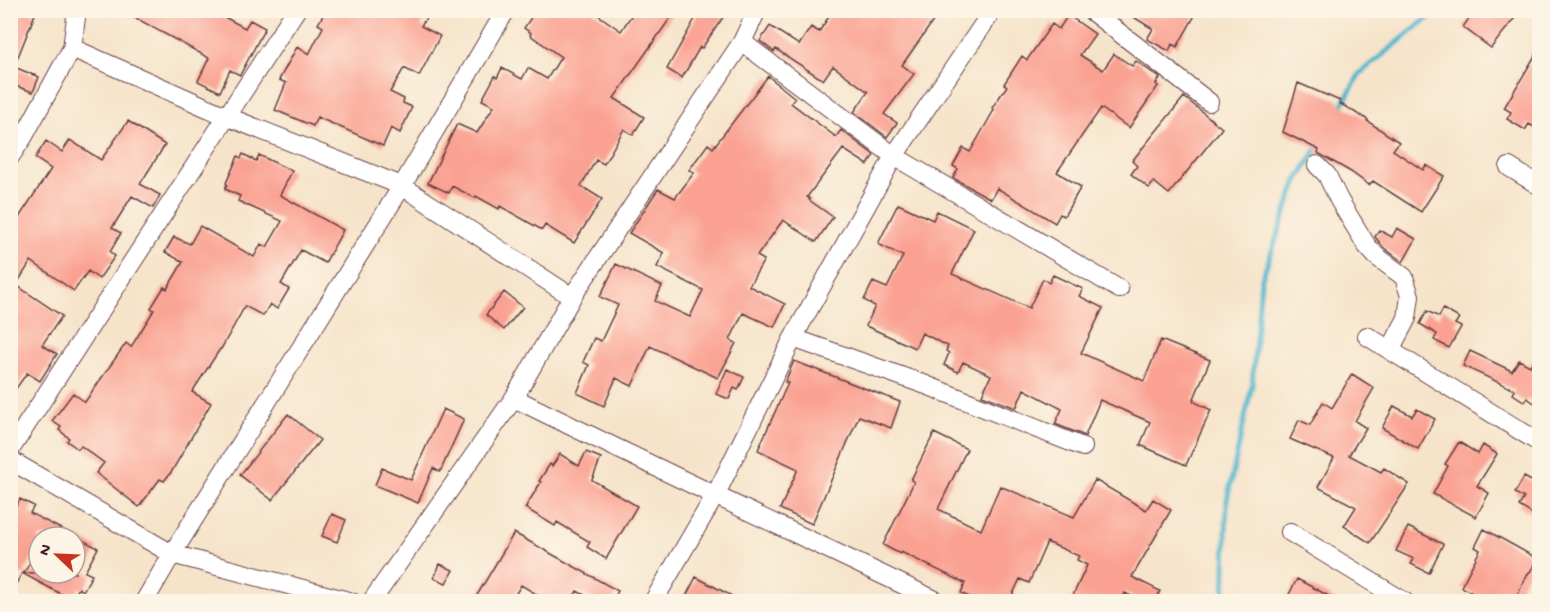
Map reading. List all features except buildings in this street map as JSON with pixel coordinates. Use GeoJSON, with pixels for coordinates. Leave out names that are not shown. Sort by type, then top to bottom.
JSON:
{"type":"FeatureCollection","features":[{"type":"Feature","properties":{"kind":"street"},"geometry":{"type":"LineString","coordinates":[[10,157],[72,48],[77,10]]}},
{"type":"Feature","properties":{"kind":"street"},"geometry":{"type":"LineString","coordinates":[[10,450],[296,10]]}},
{"type":"Feature","properties":{"kind":"street"},"geometry":{"type":"LineString","coordinates":[[144,602],[402,186],[506,10]]}},
{"type":"Feature","properties":{"kind":"street"},"geometry":{"type":"LineString","coordinates":[[371,602],[514,398],[572,297],[742,42],[757,10]]}},
{"type":"Feature","properties":{"kind":"street"},"geometry":{"type":"LineString","coordinates":[[653,602],[716,494],[793,338],[894,156],[993,10]]}},
{"type":"Feature","properties":{"kind":"street"},"geometry":{"type":"LineString","coordinates":[[1090,10],[1209,102]]}},
{"type":"Feature","properties":{"kind":"street"},"geometry":{"type":"LineString","coordinates":[[742,42],[894,156],[1119,289]]}},
{"type":"Feature","properties":{"kind":"street"},"geometry":{"type":"LineString","coordinates":[[72,48],[228,117],[402,186],[572,297]]}},
{"type":"Feature","properties":{"kind":"street"},"geometry":{"type":"LineString","coordinates":[[1317,165],[1327,175],[1339,200],[1367,246],[1376,256],[1404,277],[1410,296],[1407,318],[1390,350]]}},
{"type":"Feature","properties":{"kind":"street"},"geometry":{"type":"LineString","coordinates":[[1509,167],[1539,186]]}},
{"type":"Feature","properties":{"kind":"street"},"geometry":{"type":"LineString","coordinates":[[1367,336],[1539,443]]}},
{"type":"Feature","properties":{"kind":"street"},"geometry":{"type":"LineString","coordinates":[[793,338],[926,385],[1083,447]]}},
{"type":"Feature","properties":{"kind":"street"},"geometry":{"type":"LineString","coordinates":[[514,398],[939,602]]}},
{"type":"Feature","properties":{"kind":"street"},"geometry":{"type":"LineString","coordinates":[[10,460],[172,554],[352,602]]}},
{"type":"Feature","properties":{"kind":"street"},"geometry":{"type":"LineString","coordinates":[[1290,532],[1405,602]]}},
{"type":"Feature","properties":{"kind":"waterway"},"geometry":{"type":"LineString","coordinates":[[1339,111],[1360,73],[1438,10]]}},
{"type":"Feature","properties":{"kind":"waterway"},"geometry":{"type":"LineString","coordinates":[[1224,602],[1227,500],[1252,385],[1261,281],[1297,181],[1319,145]]}}]}
